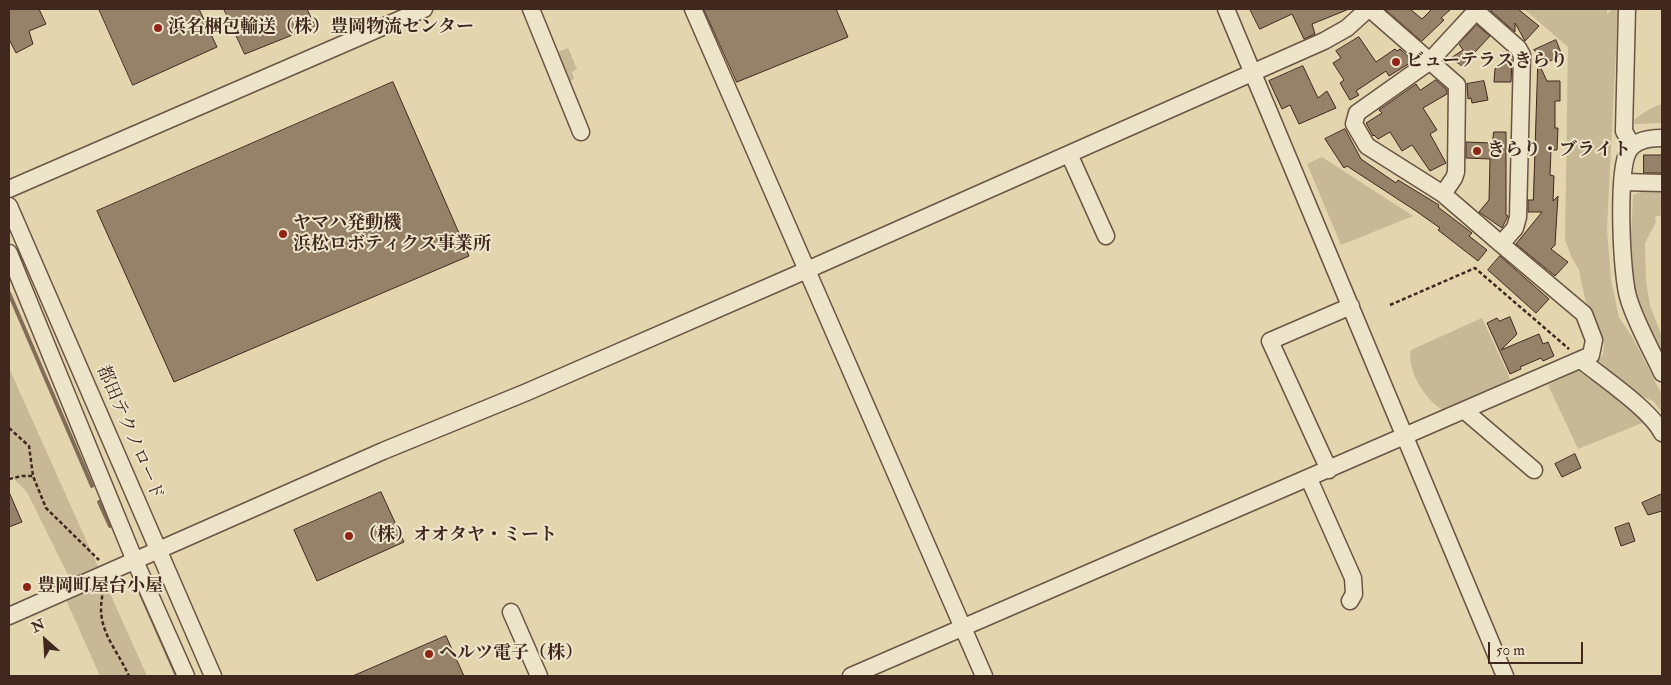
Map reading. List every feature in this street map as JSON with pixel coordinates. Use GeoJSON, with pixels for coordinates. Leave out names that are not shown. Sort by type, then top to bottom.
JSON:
{"type":"FeatureCollection","features":[{"type":"Feature","properties":{"kind":"street"},"geometry":{"type":"LineString","coordinates":[[9,189],[424,9]]}},
{"type":"Feature","properties":{"kind":"street"},"geometry":{"type":"LineString","coordinates":[[531,9],[581,132]]}},
{"type":"Feature","properties":{"kind":"street"},"geometry":{"type":"LineString","coordinates":[[693,9],[984,676]]}},
{"type":"Feature","properties":{"kind":"street"},"geometry":{"type":"LineString","coordinates":[[1226,9],[1505,676]]}},
{"type":"Feature","properties":{"kind":"street"},"geometry":{"type":"LineString","coordinates":[[9,616],[105,566],[135,561],[383,451],[527,392],[807,270],[1324,41],[1347,28],[1369,9],[1452,80],[1457,89],[1455,176],[1443,194]]}},
{"type":"Feature","properties":{"kind":"street"},"geometry":{"type":"LineString","coordinates":[[1627,9],[1624,131],[1632,146]]}},
{"type":"Feature","properties":{"kind":"street"},"geometry":{"type":"LineString","coordinates":[[851,676],[1309,479],[1590,355],[1594,343],[1585,316],[1501,244],[1443,194],[1367,146],[1354,124],[1358,113],[1429,62],[1477,10],[1518,48],[1522,55],[1518,217],[1515,228],[1501,244]]}},
{"type":"Feature","properties":{"kind":"street"},"geometry":{"type":"LineString","coordinates":[[1662,138],[1648,140],[1632,146],[1626,158],[1623,182],[1622,252],[1628,300],[1662,373]]}},
{"type":"Feature","properties":{"kind":"street"},"geometry":{"type":"LineString","coordinates":[[1068,154],[1106,236]]}},
{"type":"Feature","properties":{"kind":"street"},"geometry":{"type":"LineString","coordinates":[[1623,182],[1662,183]]}},
{"type":"Feature","properties":{"kind":"street","name":"都田テクノロード"},"geometry":{"type":"LineString","coordinates":[[9,206],[213,676]]}},
{"type":"Feature","properties":{"kind":"street"},"geometry":{"type":"LineString","coordinates":[[9,253],[135,561],[186,676]]}},
{"type":"Feature","properties":{"kind":"street"},"geometry":{"type":"LineString","coordinates":[[1329,470],[1270,341],[1351,306]]}},
{"type":"Feature","properties":{"kind":"street"},"geometry":{"type":"LineString","coordinates":[[1582,360],[1641,409],[1659,427],[1662,433]]}},
{"type":"Feature","properties":{"kind":"street"},"geometry":{"type":"LineString","coordinates":[[1465,411],[1534,470]]}},
{"type":"Feature","properties":{"kind":"street"},"geometry":{"type":"LineString","coordinates":[[1309,479],[1352,578],[1354,594],[1350,601]]}},
{"type":"Feature","properties":{"kind":"street"},"geometry":{"type":"LineString","coordinates":[[511,612],[539,676]]}},
{"type":"Feature","properties":{"kind":"path"},"geometry":{"type":"LineString","coordinates":[[1390,305],[1474,268],[1582,360]]}},
{"type":"Feature","properties":{"kind":"path"},"geometry":{"type":"LineString","coordinates":[[9,428],[29,446],[33,476],[40,498],[55,518],[105,566],[107,579],[100,602],[101,620],[108,640],[129,676]]}},
{"type":"Feature","properties":{"kind":"path"},"geometry":{"type":"LineString","coordinates":[[9,479],[33,476]]}},
{"type":"Feature","properties":{"kind":"shaded area"},"geometry":{"type":"Polygon","coordinates":[[[1524,9],[1607,9],[1607,14],[1612,9],[1618,9],[1607,228],[1611,280],[1619,317],[1634,340],[1662,395],[1662,412],[1653,401],[1627,390],[1596,362],[1603,355],[1604,345],[1585,299],[1579,270],[1565,240],[1568,47],[1524,9]]]}},
{"type":"Feature","properties":{"kind":"shaded area"},"geometry":{"type":"Polygon","coordinates":[[[568,48],[577,69],[572,72],[574,79],[564,84],[552,54],[568,48]]]}},
{"type":"Feature","properties":{"kind":"shaded area"},"geometry":{"type":"Polygon","coordinates":[[[1662,104],[1662,123],[1635,124],[1634,120],[1662,104]]]}},
{"type":"Feature","properties":{"kind":"shaded area"},"geometry":{"type":"Polygon","coordinates":[[[1322,157],[1413,216],[1341,245],[1307,164],[1322,157]]]}},
{"type":"Feature","properties":{"kind":"shaded area"},"geometry":{"type":"Polygon","coordinates":[[[1662,187],[1662,215],[1655,217],[1656,222],[1645,243],[1646,281],[1650,306],[1662,336],[1662,357],[1642,318],[1635,298],[1630,254],[1633,195],[1647,189],[1662,187]]]}},
{"type":"Feature","properties":{"kind":"shaded area"},"geometry":{"type":"Polygon","coordinates":[[[1482,318],[1509,376],[1509,383],[1443,410],[1430,400],[1414,375],[1411,367],[1411,350],[1482,318]]]}},
{"type":"Feature","properties":{"kind":"shaded area"},"geometry":{"type":"Polygon","coordinates":[[[9,368],[147,676],[100,676],[67,602],[68,575],[27,492],[9,474],[9,368]]]}},
{"type":"Feature","properties":{"kind":"shaded area"},"geometry":{"type":"Polygon","coordinates":[[[1579,370],[1583,370],[1647,421],[1578,449],[1548,385],[1579,370]]]}},
{"type":"Feature","properties":{"kind":"building"},"geometry":{"type":"Polygon","coordinates":[[[9,9],[39,9],[46,24],[29,31],[33,44],[16,53],[9,39],[9,9]]]}},
{"type":"Feature","properties":{"kind":"building","name":"浜名梱包輸送（株）豊岡物流センター"},"geometry":{"type":"Polygon","coordinates":[[[99,9],[199,9],[217,47],[133,85],[99,9]]]}},
{"type":"Feature","properties":{"kind":"building"},"geometry":{"type":"Polygon","coordinates":[[[224,9],[307,9],[315,26],[245,54],[224,9]]]}},
{"type":"Feature","properties":{"kind":"building"},"geometry":{"type":"Polygon","coordinates":[[[704,9],[836,9],[848,37],[737,82],[704,9]]]}},
{"type":"Feature","properties":{"kind":"building"},"geometry":{"type":"Polygon","coordinates":[[[1250,9],[1349,9],[1312,24],[1315,34],[1304,39],[1292,14],[1260,29],[1250,9]]]}},
{"type":"Feature","properties":{"kind":"building"},"geometry":{"type":"Polygon","coordinates":[[[1385,9],[1410,9],[1422,19],[1432,9],[1451,9],[1441,18],[1444,20],[1422,41],[1385,9]]]}},
{"type":"Feature","properties":{"kind":"building"},"geometry":{"type":"Polygon","coordinates":[[[1494,9],[1518,9],[1539,26],[1525,41],[1515,23],[1515,32],[1491,11],[1494,9]]]}},
{"type":"Feature","properties":{"kind":"building"},"geometry":{"type":"Polygon","coordinates":[[[1477,25],[1490,36],[1462,66],[1451,58],[1463,50],[1459,44],[1477,25]]]}},
{"type":"Feature","properties":{"kind":"building"},"geometry":{"type":"Polygon","coordinates":[[[1359,37],[1376,62],[1395,49],[1397,51],[1400,49],[1413,61],[1389,76],[1386,71],[1356,91],[1359,95],[1350,100],[1340,83],[1344,80],[1333,63],[1341,58],[1336,51],[1359,37]]]}},
{"type":"Feature","properties":{"kind":"building"},"geometry":{"type":"Polygon","coordinates":[[[1556,40],[1562,55],[1548,62],[1534,50],[1556,40]]]}},
{"type":"Feature","properties":{"kind":"building"},"geometry":{"type":"Polygon","coordinates":[[[1512,60],[1511,82],[1494,82],[1495,69],[1512,60]]]}},
{"type":"Feature","properties":{"kind":"building"},"geometry":{"type":"Polygon","coordinates":[[[1538,62],[1547,81],[1560,81],[1560,101],[1555,101],[1555,128],[1558,128],[1557,150],[1551,150],[1550,175],[1554,176],[1553,201],[1558,196],[1555,245],[1551,249],[1568,262],[1555,276],[1516,244],[1542,212],[1528,212],[1528,200],[1533,200],[1538,62]]]}},
{"type":"Feature","properties":{"kind":"building"},"geometry":{"type":"Polygon","coordinates":[[[1303,66],[1318,98],[1327,91],[1336,108],[1299,124],[1290,105],[1282,109],[1269,81],[1303,66]]]}},
{"type":"Feature","properties":{"kind":"building"},"geometry":{"type":"Polygon","coordinates":[[[1436,80],[1447,90],[1447,94],[1423,108],[1437,130],[1430,134],[1446,163],[1430,171],[1412,145],[1402,151],[1390,132],[1378,139],[1373,136],[1366,123],[1382,113],[1379,110],[1416,84],[1420,90],[1436,80]]]}},
{"type":"Feature","properties":{"kind":"building"},"geometry":{"type":"Polygon","coordinates":[[[1484,81],[1488,100],[1472,103],[1471,98],[1468,99],[1467,84],[1484,81]]]}},
{"type":"Feature","properties":{"kind":"building","name":"ヤマハ発動機 浜松ロボティクス事業所"},"geometry":{"type":"Polygon","coordinates":[[[393,82],[469,256],[174,382],[97,211],[393,82]]]}},
{"type":"Feature","properties":{"kind":"building"},"geometry":{"type":"Polygon","coordinates":[[[1345,129],[1361,159],[1396,183],[1398,180],[1439,205],[1438,207],[1472,233],[1469,236],[1487,250],[1478,261],[1438,230],[1440,228],[1416,211],[1347,166],[1344,168],[1325,139],[1345,129]]]}},
{"type":"Feature","properties":{"kind":"building"},"geometry":{"type":"Polygon","coordinates":[[[1494,132],[1506,132],[1506,215],[1508,216],[1502,228],[1479,212],[1489,200],[1490,159],[1466,158],[1466,142],[1492,143],[1494,132]]]}},
{"type":"Feature","properties":{"kind":"building"},"geometry":{"type":"Polygon","coordinates":[[[1644,155],[1662,155],[1662,173],[1644,173],[1644,155]]]}},
{"type":"Feature","properties":{"kind":"building"},"geometry":{"type":"Polygon","coordinates":[[[1500,256],[1549,299],[1536,313],[1488,270],[1500,256]]]}},
{"type":"Feature","properties":{"kind":"building"},"geometry":{"type":"Polygon","coordinates":[[[1510,317],[1517,334],[1501,350],[1539,334],[1543,344],[1548,342],[1554,356],[1543,361],[1541,358],[1520,367],[1521,369],[1510,374],[1487,323],[1497,318],[1499,321],[1510,317]]]}},
{"type":"Feature","properties":{"kind":"building"},"geometry":{"type":"Polygon","coordinates":[[[1575,454],[1581,468],[1562,477],[1555,464],[1575,454]]]}},
{"type":"Feature","properties":{"kind":"building"},"geometry":{"type":"Polygon","coordinates":[[[9,492],[22,522],[9,527],[9,492]]]}},
{"type":"Feature","properties":{"kind":"building","name":"（株）オオタヤ・ミート"},"geometry":{"type":"Polygon","coordinates":[[[381,492],[404,542],[317,581],[294,530],[381,492]]]}},
{"type":"Feature","properties":{"kind":"building"},"geometry":{"type":"Polygon","coordinates":[[[1662,494],[1662,511],[1648,515],[1642,503],[1662,494]]]}},
{"type":"Feature","properties":{"kind":"building"},"geometry":{"type":"Polygon","coordinates":[[[1629,523],[1635,541],[1621,546],[1615,528],[1629,523]]]}},
{"type":"Feature","properties":{"kind":"building","name":"ヘルツ電子（株）"},"geometry":{"type":"Polygon","coordinates":[[[446,636],[464,676],[353,676],[446,636]]]}},
{"type":"Feature","properties":{"kind":"waterway"},"geometry":{"type":"LineString","coordinates":[[9,293],[92,486]]}},
{"type":"Feature","properties":{"kind":"waterway"},"geometry":{"type":"LineString","coordinates":[[99,502],[110,526]]}},
{"type":"Feature","properties":{"kind":"waterway"},"geometry":{"type":"LineString","coordinates":[[141,594],[177,676]]}},
{"type":"Feature","properties":{"kind":"place","name":"浜名梱包輸送（株）豊岡物流センター"},"geometry":{"type":"Point","coordinates":[158,28]}},
{"type":"Feature","properties":{"kind":"place","name":"ビューテラスきらり"},"geometry":{"type":"Point","coordinates":[1396,62]}},
{"type":"Feature","properties":{"kind":"place","name":"きらり・ブライト"},"geometry":{"type":"Point","coordinates":[1477,151]}},
{"type":"Feature","properties":{"kind":"place","name":"ヤマハ発動機 浜松ロボティクス事業所"},"geometry":{"type":"Point","coordinates":[283,234]}},
{"type":"Feature","properties":{"kind":"place","name":"（株）オオタヤ・ミート"},"geometry":{"type":"Point","coordinates":[349,536]}},
{"type":"Feature","properties":{"kind":"place","name":"豊岡町屋台小屋"},"geometry":{"type":"Point","coordinates":[27,587]}},
{"type":"Feature","properties":{"kind":"place","name":"ヘルツ電子（株）"},"geometry":{"type":"Point","coordinates":[429,654]}}]}
